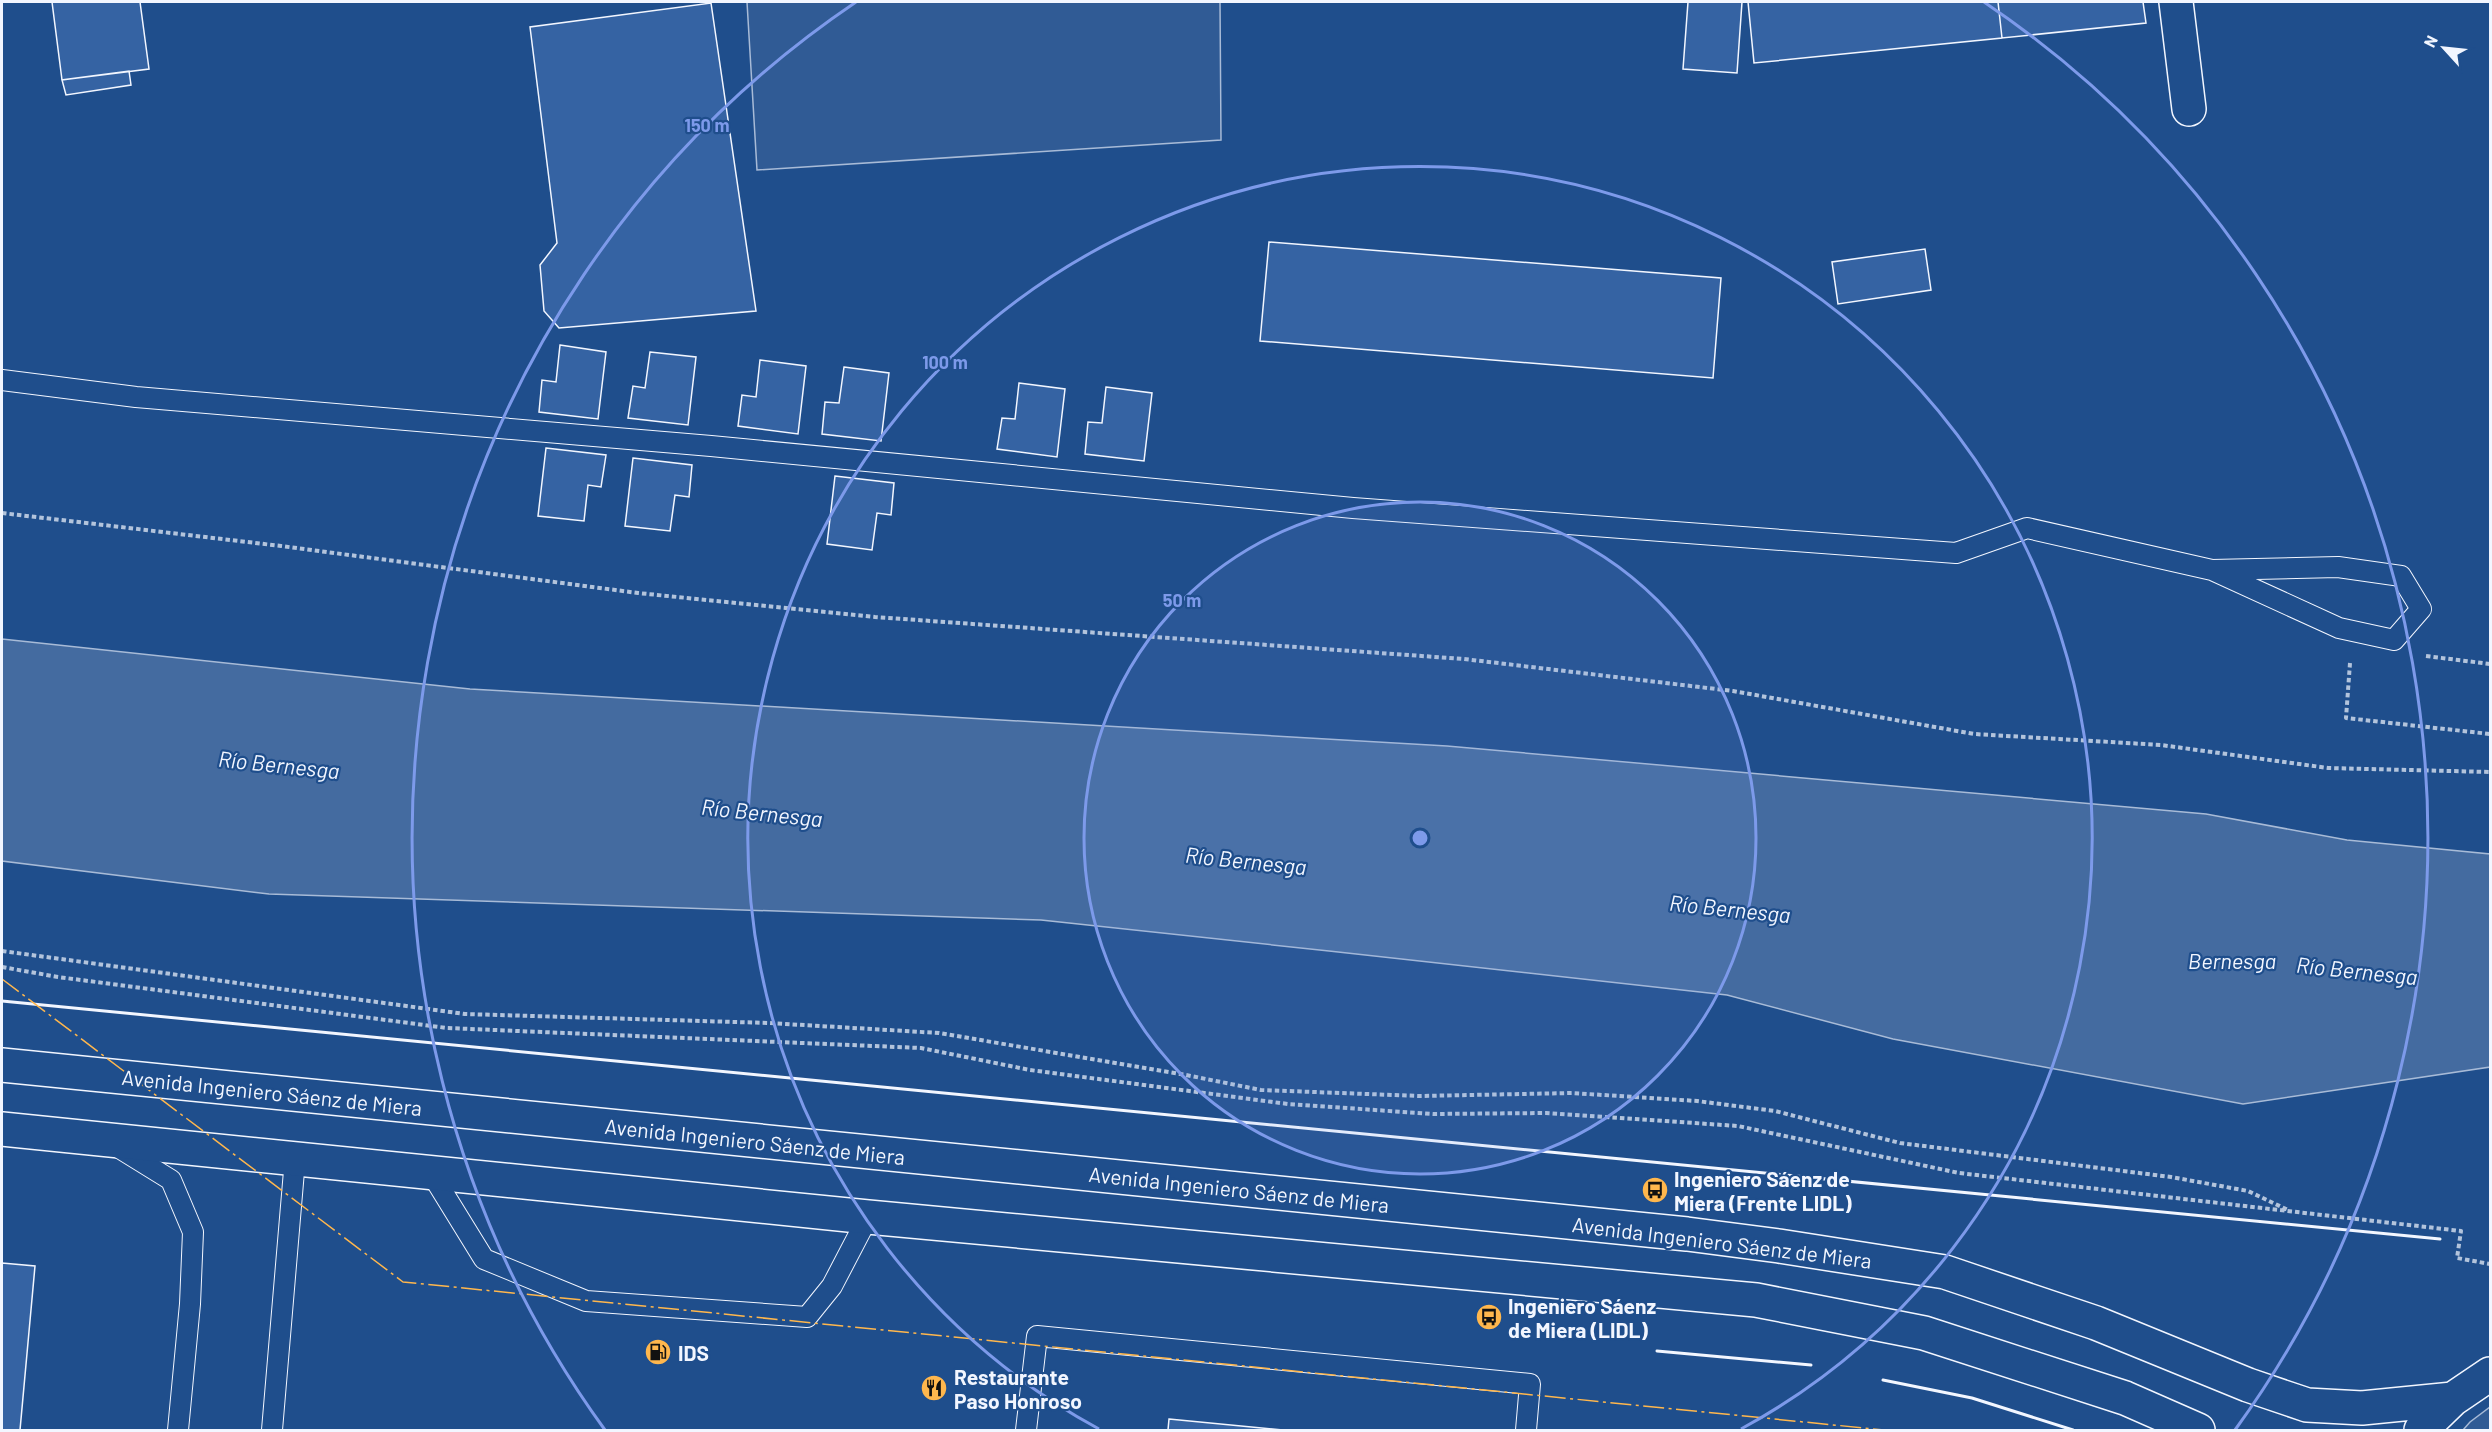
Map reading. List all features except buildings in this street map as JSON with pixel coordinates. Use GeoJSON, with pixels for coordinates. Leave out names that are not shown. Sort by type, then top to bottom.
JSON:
{"type":"FeatureCollection","features":[{"type":"Feature","properties":{"kind":"main road"},"geometry":{"type":"LineString","coordinates":[[2176,2],[2189,109]]}},
{"type":"Feature","properties":{"kind":"main road","name":"Avenida Ingeniero Sáenz de Miera"},"geometry":{"type":"LineString","coordinates":[[2,1065],[1623,1228],[1779,1246],[1945,1272],[2096,1323],[2248,1385],[2307,1405],[2362,1407],[2453,1399]]}},
{"type":"Feature","properties":{"kind":"main road"},"geometry":{"type":"LineString","coordinates":[[2,1129],[868,1217],[1756,1300],[1924,1333],[2125,1398],[2198,1431]]}},
{"type":"Feature","properties":{"kind":"main road"},"geometry":{"type":"LineString","coordinates":[[2421,1431],[2453,1399],[2490,1374]]}},
{"type":"Feature","properties":{"kind":"lane"},"geometry":{"type":"LineString","coordinates":[[2,380],[136,397],[723,447],[1353,508],[1956,553],[2027,528],[2212,570],[2339,628],[2394,640],[2421,609],[2401,576],[2338,567],[2212,570]]}},
{"type":"Feature","properties":{"kind":"lane"},"geometry":{"type":"LineString","coordinates":[[106,1140],[171,1180],[193,1232],[190,1304],[178,1431]]}},
{"type":"Feature","properties":{"kind":"lane"},"geometry":{"type":"LineString","coordinates":[[272,1431],[295,1159]]}},
{"type":"Feature","properties":{"kind":"lane"},"geometry":{"type":"LineString","coordinates":[[431,1173],[484,1259],[586,1301],[807,1317],[832,1286],[868,1217]]}},
{"type":"Feature","properties":{"kind":"lane"},"geometry":{"type":"LineString","coordinates":[[1026,1431],[1037,1336],[1530,1384],[1526,1431]]}},
{"type":"Feature","properties":{"kind":"path"},"geometry":{"type":"LineString","coordinates":[[2,513],[281,546],[638,593],[875,617],[1464,659],[1733,691],[1974,734],[2161,745],[2328,768],[2490,772]]}},
{"type":"Feature","properties":{"kind":"path"},"geometry":{"type":"LineString","coordinates":[[2421,656],[2490,664]]}},
{"type":"Feature","properties":{"kind":"path"},"geometry":{"type":"LineString","coordinates":[[2350,659],[2346,718],[2490,734]]}},
{"type":"Feature","properties":{"kind":"path"},"geometry":{"type":"LineString","coordinates":[[2,951],[465,1014],[758,1022],[939,1034],[1186,1075],[1261,1090],[1420,1096],[1572,1094],[1697,1101],[1775,1111],[1900,1143],[2171,1177],[2248,1191],[2291,1212]]}},
{"type":"Feature","properties":{"kind":"path"},"geometry":{"type":"LineString","coordinates":[[2,967],[447,1028],[921,1048],[1030,1070],[1288,1104],[1433,1114],[1546,1113],[1738,1126],[1959,1173],[2461,1231],[2457,1258],[2490,1264]]}},
{"type":"Feature","properties":{"kind":"shaded area"},"geometry":{"type":"Polygon","coordinates":[[[747,2],[1220,2],[1221,140],[757,170],[747,2]]]}},
{"type":"Feature","properties":{"kind":"shaded area"},"geometry":{"type":"Polygon","coordinates":[[[2490,1407],[2490,1430],[2463,1430],[2470,1422],[2490,1407]]]}},
{"type":"Feature","properties":{"kind":"water","name":"Bernesga"},"geometry":{"type":"Polygon","coordinates":[[[2,639],[470,689],[1447,746],[2206,814],[2347,840],[2490,854],[2490,1067],[2243,1104],[1893,1039],[1727,995],[1329,951],[1041,920],[269,894],[2,861],[2,639]]]}},
{"type":"Feature","properties":{"kind":"wall"},"geometry":{"type":"LineString","coordinates":[[2,1001],[2440,1239]]}},
{"type":"Feature","properties":{"kind":"wall"},"geometry":{"type":"LineString","coordinates":[[1657,1351],[1811,1365]]}},
{"type":"Feature","properties":{"kind":"wall"},"geometry":{"type":"LineString","coordinates":[[1883,1380],[1972,1398],[2073,1430]]}},
{"type":"Feature","properties":{"kind":"power"},"geometry":{"type":"LineString","coordinates":[[2,979],[403,1282],[1884,1430]]}},
{"type":"Feature","properties":{"kind":"place","name":"Ingeniero Sáenz de Miera (Frente LIDL)"},"geometry":{"type":"Point","coordinates":[1655,1190]}},
{"type":"Feature","properties":{"kind":"place","name":"Ingeniero Sáenz de Miera (LIDL)"},"geometry":{"type":"Point","coordinates":[1489,1317]}},
{"type":"Feature","properties":{"kind":"place","name":"IDS"},"geometry":{"type":"Point","coordinates":[658,1352]}},
{"type":"Feature","properties":{"kind":"place","name":"Restaurante Paso Honroso"},"geometry":{"type":"Point","coordinates":[934,1388]}},
{"type":"Feature","properties":{"kind":"water label","name":"Río Bernesga"},"geometry":{"type":"Point","coordinates":[279,764]}},
{"type":"Feature","properties":{"kind":"water label","name":"Río Bernesga"},"geometry":{"type":"Point","coordinates":[762,812]}},
{"type":"Feature","properties":{"kind":"water label","name":"Río Bernesga"},"geometry":{"type":"Point","coordinates":[1246,860]}},
{"type":"Feature","properties":{"kind":"water label","name":"Río Bernesga"},"geometry":{"type":"Point","coordinates":[1730,908]}},
{"type":"Feature","properties":{"kind":"water label","name":"Río Bernesga"},"geometry":{"type":"Point","coordinates":[2357,970]}}]}
